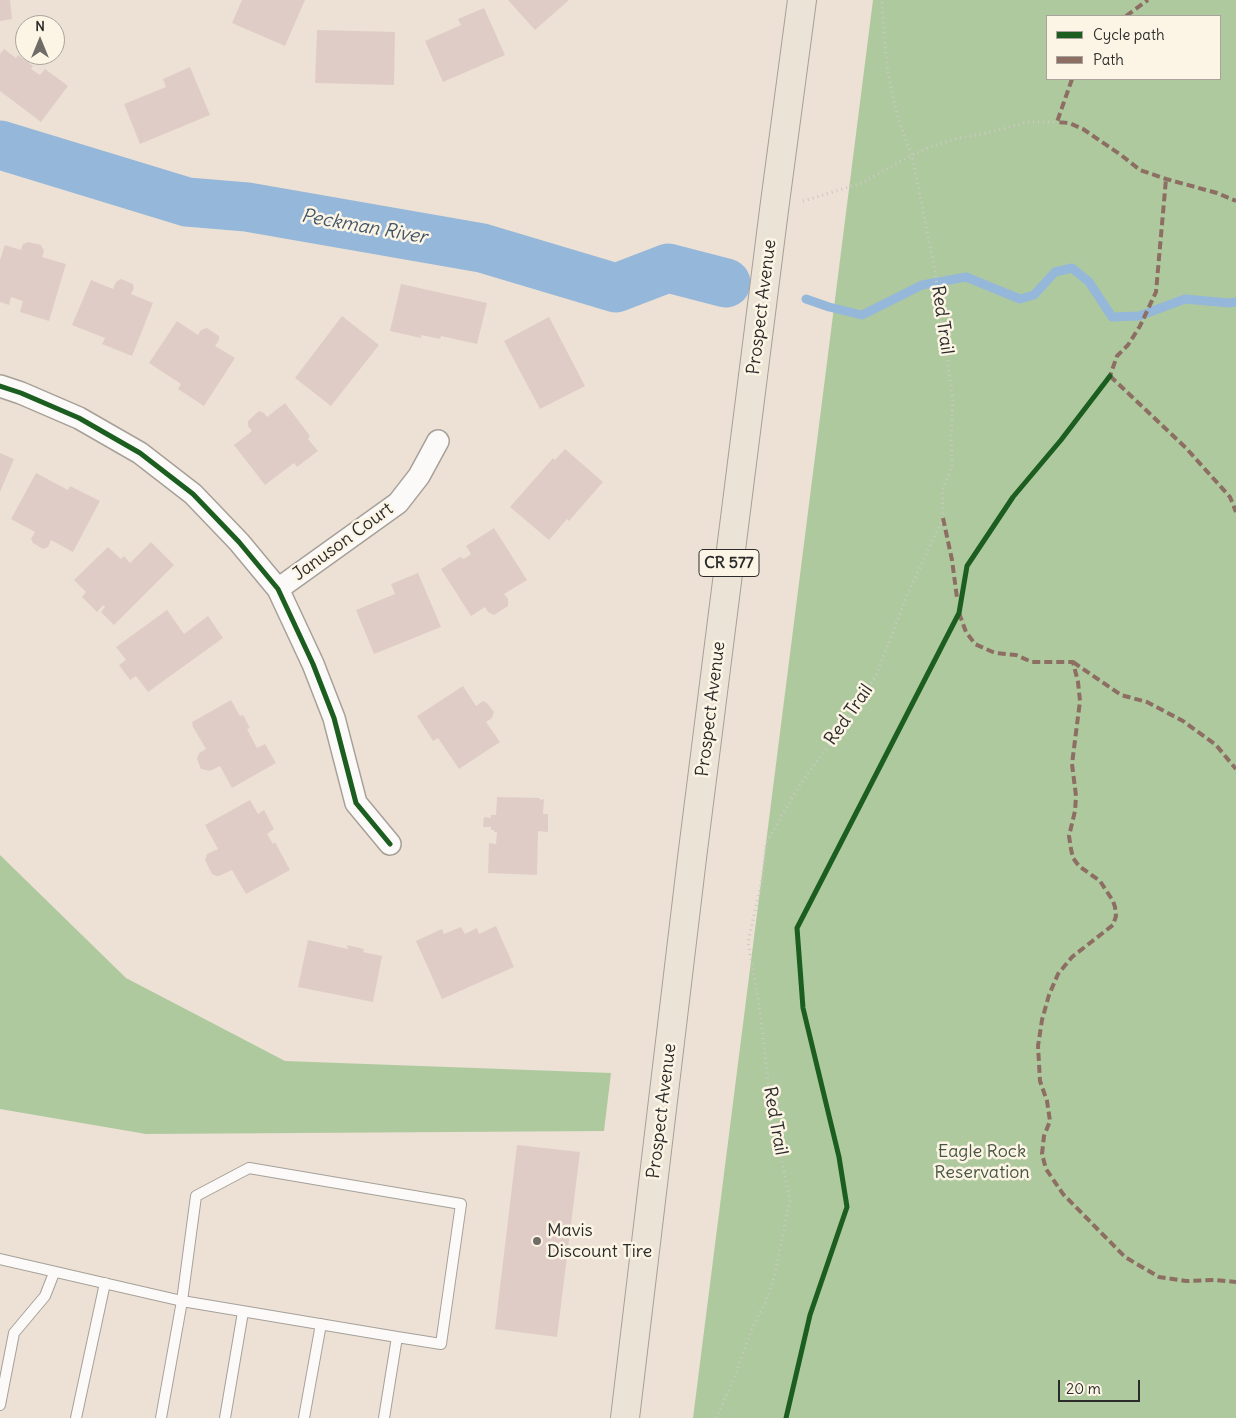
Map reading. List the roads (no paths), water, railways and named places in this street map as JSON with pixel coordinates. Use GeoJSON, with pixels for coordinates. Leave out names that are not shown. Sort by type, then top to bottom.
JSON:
{"type":"FeatureCollection","features":[{"type":"Feature","properties":{"kind":"main road","name":"Prospect Avenue"},"geometry":{"type":"LineString","coordinates":[[625,1418],[692,858],[802,0]]}},
{"type":"Feature","properties":{"kind":"street"},"geometry":{"type":"LineString","coordinates":[[0,386],[79,418],[140,453],[193,494],[239,542],[278,589],[313,664],[334,718],[356,804],[390,844]]}},
{"type":"Feature","properties":{"kind":"street","name":"Januson Court"},"geometry":{"type":"LineString","coordinates":[[278,589],[398,503],[419,476],[438,441]]}},
{"type":"Feature","properties":{"kind":"lane"},"geometry":{"type":"LineString","coordinates":[[0,1259],[182,1302],[441,1344],[461,1204],[249,1168],[196,1196],[182,1302],[161,1418]]}},
{"type":"Feature","properties":{"kind":"lane"},"geometry":{"type":"LineString","coordinates":[[0,1405],[14,1333],[45,1296],[54,1273]]}},
{"type":"Feature","properties":{"kind":"lane"},"geometry":{"type":"LineString","coordinates":[[76,1418],[105,1283]]}},
{"type":"Feature","properties":{"kind":"lane"},"geometry":{"type":"LineString","coordinates":[[225,1418],[243,1312]]}},
{"type":"Feature","properties":{"kind":"lane"},"geometry":{"type":"LineString","coordinates":[[304,1418],[321,1324]]}},
{"type":"Feature","properties":{"kind":"lane"},"geometry":{"type":"LineString","coordinates":[[384,1418],[397,1337]]}},
{"type":"Feature","properties":{"kind":"waterway","name":"Peckman River"},"geometry":{"type":"LineString","coordinates":[[0,145],[187,202],[247,207],[482,248],[616,288],[668,268],[726,283]]}},
{"type":"Feature","properties":{"kind":"waterway","name":"Peckman River"},"geometry":{"type":"LineString","coordinates":[[806,299],[862,315],[922,285],[966,277],[1020,299],[1034,295],[1055,272],[1072,268],[1089,282],[1112,317],[1139,316],[1185,299],[1236,302]]}},
{"type":"Feature","properties":{"kind":"place","name":"Mavis Discount Tire"},"geometry":{"type":"Point","coordinates":[537,1241]}},
{"type":"Feature","properties":{"kind":"park label","name":"Eagle Rock Reservation"},"geometry":{"type":"Point","coordinates":[982,1162]}}]}
